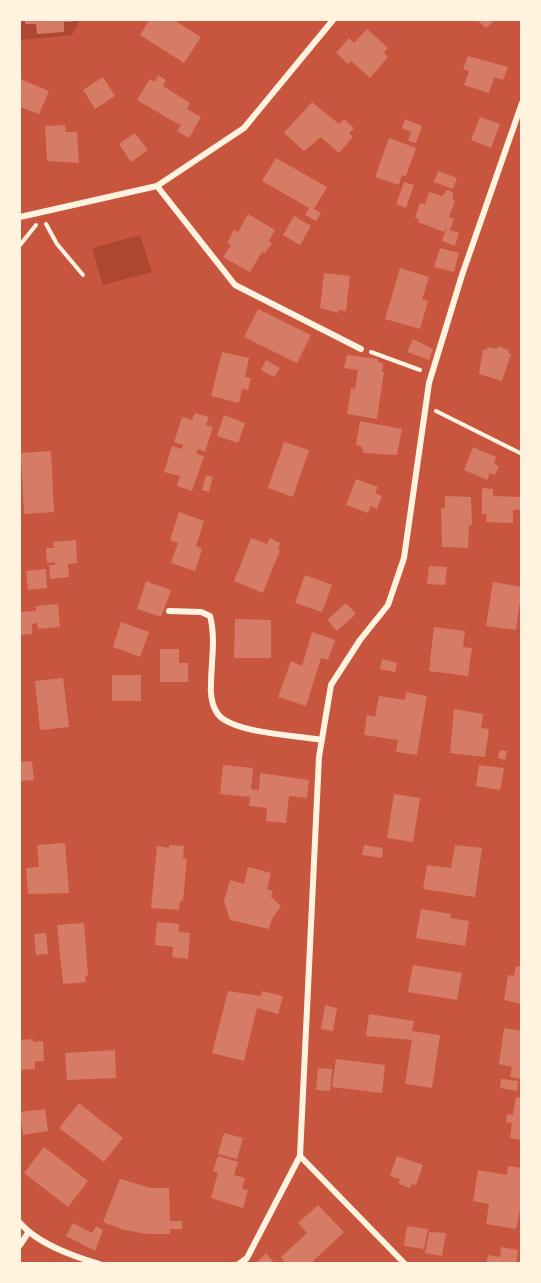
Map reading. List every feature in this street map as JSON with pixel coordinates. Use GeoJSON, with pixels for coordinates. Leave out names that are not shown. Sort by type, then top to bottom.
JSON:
{"type":"FeatureCollection","features":[{"type":"Feature","properties":{"kind":"street"},"geometry":{"type":"LineString","coordinates":[[20,217],[158,186],[244,128],[333,20]]}},
{"type":"Feature","properties":{"kind":"street"},"geometry":{"type":"LineString","coordinates":[[239,1263],[247,1258],[300,1156],[322,740],[331,685],[360,640],[388,605],[404,558],[432,375],[462,275],[522,103]]}},
{"type":"Feature","properties":{"kind":"street"},"geometry":{"type":"LineString","coordinates":[[158,186],[235,285],[361,349]]}},
{"type":"Feature","properties":{"kind":"street"},"geometry":{"type":"LineString","coordinates":[[169,611],[201,612],[210,616],[213,628],[210,689],[212,704],[221,718],[239,727],[322,740]]}},
{"type":"Feature","properties":{"kind":"street"},"geometry":{"type":"LineString","coordinates":[[300,1156],[405,1263]]}},
{"type":"Feature","properties":{"kind":"street"},"geometry":{"type":"LineString","coordinates":[[20,1223],[28,1233],[76,1257],[99,1263]]}},
{"type":"Feature","properties":{"kind":"street"},"geometry":{"type":"LineString","coordinates":[[20,1245],[28,1233]]}},
{"type":"Feature","properties":{"kind":"path"},"geometry":{"type":"LineString","coordinates":[[40,212],[57,244],[83,275]]}},
{"type":"Feature","properties":{"kind":"path"},"geometry":{"type":"LineString","coordinates":[[361,349],[432,375]]}},
{"type":"Feature","properties":{"kind":"path"},"geometry":{"type":"LineString","coordinates":[[426,406],[522,454]]}},
{"type":"Feature","properties":{"kind":"shaded area"},"geometry":{"type":"Polygon","coordinates":[[[20,20],[80,20],[72,35],[20,40],[20,20]]]}},
{"type":"Feature","properties":{"kind":"shaded area"},"geometry":{"type":"Polygon","coordinates":[[[140,235],[152,272],[103,285],[92,248],[140,235]]]}},
{"type":"Feature","properties":{"kind":"building"},"geometry":{"type":"Polygon","coordinates":[[[25,20],[77,21],[64,22],[64,32],[37,34],[36,24],[25,24],[25,20]]]}},
{"type":"Feature","properties":{"kind":"building"},"geometry":{"type":"Polygon","coordinates":[[[149,20],[174,20],[201,37],[184,63],[140,35],[149,20]]]}},
{"type":"Feature","properties":{"kind":"building"},"geometry":{"type":"Polygon","coordinates":[[[477,20],[495,20],[486,28],[477,20]]]}},
{"type":"Feature","properties":{"kind":"building"},"geometry":{"type":"Polygon","coordinates":[[[367,29],[388,48],[384,53],[388,57],[370,78],[351,61],[348,64],[336,53],[349,38],[354,43],[367,29]]]}},
{"type":"Feature","properties":{"kind":"building"},"geometry":{"type":"Polygon","coordinates":[[[468,56],[508,67],[503,80],[494,77],[489,93],[464,85],[469,71],[463,69],[468,56]]]}},
{"type":"Feature","properties":{"kind":"building"},"geometry":{"type":"Polygon","coordinates":[[[158,75],[166,80],[163,86],[190,103],[187,109],[201,117],[189,138],[177,131],[181,124],[137,100],[150,79],[155,82],[158,75]]]}},
{"type":"Feature","properties":{"kind":"building"},"geometry":{"type":"Polygon","coordinates":[[[103,77],[115,96],[95,109],[83,90],[103,77]]]}},
{"type":"Feature","properties":{"kind":"building"},"geometry":{"type":"Polygon","coordinates":[[[20,79],[49,91],[39,114],[20,107],[20,79]]]}},
{"type":"Feature","properties":{"kind":"building"},"geometry":{"type":"Polygon","coordinates":[[[312,102],[339,124],[344,119],[354,128],[349,133],[353,137],[339,153],[321,137],[304,151],[284,133],[312,102]]]}},
{"type":"Feature","properties":{"kind":"building"},"geometry":{"type":"Polygon","coordinates":[[[480,117],[500,124],[491,148],[471,140],[480,117]]]}},
{"type":"Feature","properties":{"kind":"building"},"geometry":{"type":"Polygon","coordinates":[[[405,119],[422,126],[416,143],[408,141],[411,132],[402,128],[405,119]]]}},
{"type":"Feature","properties":{"kind":"building"},"geometry":{"type":"Polygon","coordinates":[[[65,125],[66,132],[77,132],[79,163],[47,161],[45,126],[65,125]]]}},
{"type":"Feature","properties":{"kind":"building"},"geometry":{"type":"Polygon","coordinates":[[[135,133],[148,150],[131,162],[119,144],[135,133]]]}},
{"type":"Feature","properties":{"kind":"building"},"geometry":{"type":"Polygon","coordinates":[[[389,138],[416,148],[406,176],[402,175],[399,185],[375,177],[389,138]]]}},
{"type":"Feature","properties":{"kind":"building"},"geometry":{"type":"Polygon","coordinates":[[[276,158],[327,187],[314,209],[321,213],[316,221],[305,215],[309,208],[262,181],[276,158]]]}},
{"type":"Feature","properties":{"kind":"building"},"geometry":{"type":"Polygon","coordinates":[[[438,171],[457,178],[453,189],[434,182],[438,171]]]}},
{"type":"Feature","properties":{"kind":"building"},"geometry":{"type":"Polygon","coordinates":[[[404,182],[414,185],[406,208],[396,204],[404,182]]]}},
{"type":"Feature","properties":{"kind":"building"},"geometry":{"type":"Polygon","coordinates":[[[447,190],[453,192],[455,201],[449,217],[454,219],[450,230],[459,233],[455,246],[442,241],[447,225],[444,232],[418,222],[419,219],[415,218],[420,203],[425,204],[429,192],[442,196],[447,190]]]}},
{"type":"Feature","properties":{"kind":"building"},"geometry":{"type":"Polygon","coordinates":[[[248,214],[275,230],[269,241],[272,243],[265,253],[262,252],[250,272],[223,257],[231,245],[227,243],[234,230],[238,232],[248,214]]]}},
{"type":"Feature","properties":{"kind":"building"},"geometry":{"type":"Polygon","coordinates":[[[294,216],[311,226],[300,245],[283,235],[294,216]]]}},
{"type":"Feature","properties":{"kind":"building"},"geometry":{"type":"Polygon","coordinates":[[[440,248],[459,253],[454,272],[434,267],[440,248]]]}},
{"type":"Feature","properties":{"kind":"building"},"geometry":{"type":"Polygon","coordinates":[[[400,268],[429,277],[422,300],[428,301],[420,329],[385,319],[400,268]]]}},
{"type":"Feature","properties":{"kind":"building"},"geometry":{"type":"Polygon","coordinates":[[[324,273],[350,276],[346,311],[338,310],[338,313],[320,308],[324,273]]]}},
{"type":"Feature","properties":{"kind":"building"},"geometry":{"type":"Polygon","coordinates":[[[258,309],[311,335],[297,363],[244,337],[258,309]]]}},
{"type":"Feature","properties":{"kind":"building"},"geometry":{"type":"Polygon","coordinates":[[[413,339],[433,349],[429,360],[407,352],[413,339]]]}},
{"type":"Feature","properties":{"kind":"building"},"geometry":{"type":"Polygon","coordinates":[[[498,346],[509,350],[508,353],[511,354],[502,381],[479,374],[483,349],[486,350],[488,347],[497,349],[498,346]]]}},
{"type":"Feature","properties":{"kind":"building"},"geometry":{"type":"Polygon","coordinates":[[[222,352],[249,358],[245,377],[251,378],[248,390],[242,389],[239,403],[211,396],[222,352]]]}},
{"type":"Feature","properties":{"kind":"building"},"geometry":{"type":"Polygon","coordinates":[[[347,355],[378,359],[378,362],[383,363],[382,372],[384,372],[377,419],[347,414],[351,388],[355,389],[358,370],[344,368],[347,355]]]}},
{"type":"Feature","properties":{"kind":"building"},"geometry":{"type":"Polygon","coordinates":[[[266,360],[280,368],[274,377],[261,370],[266,360]]]}},
{"type":"Feature","properties":{"kind":"building"},"geometry":{"type":"Polygon","coordinates":[[[195,413],[209,417],[206,425],[213,427],[205,452],[198,449],[196,454],[204,456],[192,491],[177,486],[180,476],[164,472],[172,446],[182,449],[183,445],[174,442],[182,417],[192,420],[195,413]]]}},
{"type":"Feature","properties":{"kind":"building"},"geometry":{"type":"Polygon","coordinates":[[[224,415],[245,423],[238,443],[217,436],[224,415]]]}},
{"type":"Feature","properties":{"kind":"building"},"geometry":{"type":"Polygon","coordinates":[[[360,421],[402,429],[397,455],[364,453],[361,446],[356,445],[360,421]]]}},
{"type":"Feature","properties":{"kind":"building"},"geometry":{"type":"Polygon","coordinates":[[[284,442],[309,450],[293,497],[268,488],[284,442]]]}},
{"type":"Feature","properties":{"kind":"building"},"geometry":{"type":"Polygon","coordinates":[[[473,447],[496,457],[494,464],[499,466],[495,475],[490,473],[487,480],[464,470],[473,447]]]}},
{"type":"Feature","properties":{"kind":"building"},"geometry":{"type":"Polygon","coordinates":[[[51,451],[54,512],[24,514],[21,453],[51,451]]]}},
{"type":"Feature","properties":{"kind":"building"},"geometry":{"type":"Polygon","coordinates":[[[206,475],[213,477],[209,492],[202,490],[206,475]]]}},
{"type":"Feature","properties":{"kind":"building"},"geometry":{"type":"Polygon","coordinates":[[[356,479],[378,487],[375,493],[382,496],[377,509],[371,506],[368,513],[346,505],[356,479]]]}},
{"type":"Feature","properties":{"kind":"building"},"geometry":{"type":"Polygon","coordinates":[[[482,488],[493,489],[493,496],[522,497],[522,510],[513,510],[513,523],[486,522],[487,514],[482,514],[482,488]]]}},
{"type":"Feature","properties":{"kind":"building"},"geometry":{"type":"Polygon","coordinates":[[[445,496],[471,497],[472,525],[469,525],[468,548],[442,547],[441,508],[445,508],[445,496]]]}},
{"type":"Feature","properties":{"kind":"building"},"geometry":{"type":"Polygon","coordinates":[[[179,512],[204,521],[196,546],[202,549],[195,571],[171,563],[178,543],[170,540],[179,512]]]}},
{"type":"Feature","properties":{"kind":"building"},"geometry":{"type":"Polygon","coordinates":[[[251,538],[267,544],[270,538],[280,543],[278,549],[280,550],[263,593],[234,581],[251,538]]]}},
{"type":"Feature","properties":{"kind":"building"},"geometry":{"type":"Polygon","coordinates":[[[76,540],[77,563],[68,564],[69,577],[50,579],[49,565],[55,565],[55,562],[47,563],[46,548],[54,548],[53,542],[76,540]]]}},
{"type":"Feature","properties":{"kind":"building"},"geometry":{"type":"Polygon","coordinates":[[[429,566],[447,567],[445,585],[427,584],[429,566]]]}},
{"type":"Feature","properties":{"kind":"building"},"geometry":{"type":"Polygon","coordinates":[[[46,569],[47,588],[28,590],[26,571],[46,569]]]}},
{"type":"Feature","properties":{"kind":"building"},"geometry":{"type":"Polygon","coordinates":[[[305,575],[332,585],[322,612],[295,603],[305,575]]]}},
{"type":"Feature","properties":{"kind":"building"},"geometry":{"type":"Polygon","coordinates":[[[146,581],[171,590],[161,617],[137,609],[146,581]]]}},
{"type":"Feature","properties":{"kind":"building"},"geometry":{"type":"Polygon","coordinates":[[[493,582],[522,587],[516,630],[486,626],[493,582]]]}},
{"type":"Feature","properties":{"kind":"building"},"geometry":{"type":"Polygon","coordinates":[[[346,603],[356,614],[337,631],[327,620],[346,603]]]}},
{"type":"Feature","properties":{"kind":"building"},"geometry":{"type":"Polygon","coordinates":[[[58,604],[60,627],[38,629],[37,623],[32,624],[32,634],[20,635],[20,612],[36,611],[36,606],[58,604]]]}},
{"type":"Feature","properties":{"kind":"building"},"geometry":{"type":"Polygon","coordinates":[[[235,619],[271,620],[271,658],[234,658],[235,619]]]}},
{"type":"Feature","properties":{"kind":"building"},"geometry":{"type":"Polygon","coordinates":[[[121,622],[149,632],[140,657],[113,647],[121,622]]]}},
{"type":"Feature","properties":{"kind":"building"},"geometry":{"type":"Polygon","coordinates":[[[434,627],[465,631],[463,647],[472,648],[468,676],[429,671],[434,627]]]}},
{"type":"Feature","properties":{"kind":"building"},"geometry":{"type":"Polygon","coordinates":[[[312,632],[335,640],[328,660],[321,658],[306,706],[278,697],[291,661],[302,666],[312,632]]]}},
{"type":"Feature","properties":{"kind":"building"},"geometry":{"type":"Polygon","coordinates":[[[160,649],[179,649],[179,663],[188,663],[188,682],[160,682],[160,649]]]}},
{"type":"Feature","properties":{"kind":"building"},"geometry":{"type":"Polygon","coordinates":[[[382,659],[397,663],[395,672],[380,669],[382,659]]]}},
{"type":"Feature","properties":{"kind":"building"},"geometry":{"type":"Polygon","coordinates":[[[112,675],[141,675],[141,701],[112,701],[112,675]]]}},
{"type":"Feature","properties":{"kind":"building"},"geometry":{"type":"Polygon","coordinates":[[[63,678],[69,727],[40,730],[35,681],[63,678]]]}},
{"type":"Feature","properties":{"kind":"building"},"geometry":{"type":"Polygon","coordinates":[[[406,692],[427,696],[417,755],[396,752],[398,740],[364,735],[367,715],[375,717],[379,696],[405,700],[406,692]]]}},
{"type":"Feature","properties":{"kind":"building"},"geometry":{"type":"Polygon","coordinates":[[[454,709],[483,714],[481,728],[489,729],[485,757],[450,753],[454,709]]]}},
{"type":"Feature","properties":{"kind":"building"},"geometry":{"type":"Polygon","coordinates":[[[500,750],[507,751],[505,760],[498,758],[500,750]]]}},
{"type":"Feature","properties":{"kind":"building"},"geometry":{"type":"Polygon","coordinates":[[[32,761],[34,780],[20,781],[20,762],[32,761]]]}},
{"type":"Feature","properties":{"kind":"building"},"geometry":{"type":"Polygon","coordinates":[[[223,765],[253,768],[251,789],[259,790],[260,773],[309,780],[307,798],[289,796],[286,823],[266,821],[267,808],[249,806],[250,797],[220,794],[223,765]]]}},
{"type":"Feature","properties":{"kind":"building"},"geometry":{"type":"Polygon","coordinates":[[[479,765],[504,768],[500,790],[476,786],[479,765]]]}},
{"type":"Feature","properties":{"kind":"building"},"geometry":{"type":"Polygon","coordinates":[[[394,794],[420,798],[413,842],[387,838],[394,794]]]}},
{"type":"Feature","properties":{"kind":"building"},"geometry":{"type":"Polygon","coordinates":[[[65,843],[69,893],[28,894],[26,868],[39,867],[37,845],[65,843]]]}},
{"type":"Feature","properties":{"kind":"building"},"geometry":{"type":"Polygon","coordinates":[[[169,845],[184,846],[183,858],[187,859],[183,901],[180,901],[179,910],[151,908],[157,846],[169,848],[169,845]]]}},
{"type":"Feature","properties":{"kind":"building"},"geometry":{"type":"Polygon","coordinates":[[[364,845],[383,848],[382,858],[362,855],[364,845]]]}},
{"type":"Feature","properties":{"kind":"building"},"geometry":{"type":"Polygon","coordinates":[[[455,845],[482,848],[475,897],[423,889],[427,865],[451,868],[455,845]]]}},
{"type":"Feature","properties":{"kind":"building"},"geometry":{"type":"Polygon","coordinates":[[[248,867],[271,873],[267,889],[273,891],[271,897],[281,906],[272,919],[269,929],[230,920],[224,901],[230,880],[244,884],[248,867]]]}},
{"type":"Feature","properties":{"kind":"building"},"geometry":{"type":"Polygon","coordinates":[[[421,909],[451,914],[450,918],[469,921],[465,946],[416,938],[421,909]]]}},
{"type":"Feature","properties":{"kind":"building"},"geometry":{"type":"Polygon","coordinates":[[[157,922],[179,924],[179,932],[190,933],[188,959],[172,957],[173,947],[155,945],[157,922]]]}},
{"type":"Feature","properties":{"kind":"building"},"geometry":{"type":"Polygon","coordinates":[[[84,923],[88,976],[85,976],[86,982],[63,984],[57,925],[84,923]]]}},
{"type":"Feature","properties":{"kind":"building"},"geometry":{"type":"Polygon","coordinates":[[[46,933],[48,954],[36,955],[34,934],[46,933]]]}},
{"type":"Feature","properties":{"kind":"building"},"geometry":{"type":"Polygon","coordinates":[[[413,965],[462,973],[457,1000],[408,992],[413,965]]]}},
{"type":"Feature","properties":{"kind":"building"},"geometry":{"type":"Polygon","coordinates":[[[516,966],[522,967],[522,1004],[504,1000],[508,975],[514,976],[516,966]]]}},
{"type":"Feature","properties":{"kind":"building"},"geometry":{"type":"Polygon","coordinates":[[[228,991],[261,996],[262,991],[283,996],[278,1014],[257,1008],[244,1061],[212,1053],[228,991]]]}},
{"type":"Feature","properties":{"kind":"building"},"geometry":{"type":"Polygon","coordinates":[[[325,1005],[337,1008],[333,1031],[321,1029],[325,1005]]]}},
{"type":"Feature","properties":{"kind":"building"},"geometry":{"type":"Polygon","coordinates":[[[369,1014],[414,1021],[412,1031],[440,1035],[432,1088],[405,1084],[412,1040],[366,1036],[369,1014]]]}},
{"type":"Feature","properties":{"kind":"building"},"geometry":{"type":"Polygon","coordinates":[[[504,1028],[522,1031],[522,1079],[510,1077],[512,1067],[499,1064],[504,1028]]]}},
{"type":"Feature","properties":{"kind":"building"},"geometry":{"type":"Polygon","coordinates":[[[33,1039],[33,1042],[43,1041],[44,1061],[35,1061],[35,1069],[20,1070],[20,1040],[33,1039]]]}},
{"type":"Feature","properties":{"kind":"building"},"geometry":{"type":"Polygon","coordinates":[[[115,1050],[116,1078],[67,1080],[65,1053],[115,1050]]]}},
{"type":"Feature","properties":{"kind":"building"},"geometry":{"type":"Polygon","coordinates":[[[336,1059],[385,1065],[382,1093],[332,1087],[336,1059]]]}},
{"type":"Feature","properties":{"kind":"building"},"geometry":{"type":"Polygon","coordinates":[[[318,1068],[332,1069],[330,1091],[316,1090],[318,1068]]]}},
{"type":"Feature","properties":{"kind":"building"},"geometry":{"type":"Polygon","coordinates":[[[501,1079],[518,1081],[517,1091],[500,1088],[501,1079]]]}},
{"type":"Feature","properties":{"kind":"building"},"geometry":{"type":"Polygon","coordinates":[[[516,1097],[522,1098],[522,1140],[510,1138],[512,1123],[506,1122],[507,1114],[513,1115],[516,1097]]]}},
{"type":"Feature","properties":{"kind":"building"},"geometry":{"type":"Polygon","coordinates":[[[79,1103],[123,1138],[104,1162],[59,1128],[79,1103]]]}},
{"type":"Feature","properties":{"kind":"building"},"geometry":{"type":"Polygon","coordinates":[[[45,1109],[48,1131],[23,1135],[20,1112],[45,1109]]]}},
{"type":"Feature","properties":{"kind":"building"},"geometry":{"type":"Polygon","coordinates":[[[224,1133],[243,1138],[237,1159],[218,1154],[224,1133]]]}},
{"type":"Feature","properties":{"kind":"building"},"geometry":{"type":"Polygon","coordinates":[[[44,1147],[88,1181],[68,1207],[24,1173],[44,1147]]]}},
{"type":"Feature","properties":{"kind":"building"},"geometry":{"type":"Polygon","coordinates":[[[218,1156],[238,1162],[234,1175],[245,1178],[242,1189],[248,1190],[243,1208],[211,1198],[218,1173],[213,1171],[218,1156]]]}},
{"type":"Feature","properties":{"kind":"building"},"geometry":{"type":"Polygon","coordinates":[[[397,1156],[423,1165],[416,1185],[412,1184],[410,1188],[399,1184],[400,1179],[390,1176],[397,1156]]]}},
{"type":"Feature","properties":{"kind":"building"},"geometry":{"type":"Polygon","coordinates":[[[508,1166],[522,1168],[522,1200],[516,1229],[486,1224],[489,1204],[473,1201],[478,1170],[507,1175],[508,1166]]]}},
{"type":"Feature","properties":{"kind":"building"},"geometry":{"type":"Polygon","coordinates":[[[120,1179],[151,1188],[169,1188],[170,1221],[182,1221],[182,1229],[170,1229],[170,1234],[148,1234],[124,1230],[103,1222],[120,1179]]]}},
{"type":"Feature","properties":{"kind":"building"},"geometry":{"type":"Polygon","coordinates":[[[318,1205],[344,1232],[310,1264],[286,1264],[281,1257],[307,1233],[298,1223],[318,1205]]]}},
{"type":"Feature","properties":{"kind":"building"},"geometry":{"type":"Polygon","coordinates":[[[73,1223],[92,1233],[96,1226],[103,1230],[95,1251],[66,1236],[73,1223]]]}},
{"type":"Feature","properties":{"kind":"building"},"geometry":{"type":"Polygon","coordinates":[[[407,1226],[428,1229],[424,1249],[404,1246],[407,1226]]]}},
{"type":"Feature","properties":{"kind":"building"},"geometry":{"type":"Polygon","coordinates":[[[429,1232],[446,1233],[442,1256],[425,1253],[429,1232]]]}},
{"type":"Feature","properties":{"kind":"building"},"geometry":{"type":"Polygon","coordinates":[[[501,1247],[518,1250],[516,1264],[486,1264],[488,1255],[500,1257],[501,1247]]]}},
{"type":"Feature","properties":{"kind":"building"},"geometry":{"type":"Polygon","coordinates":[[[266,1253],[275,1264],[255,1264],[266,1253]]]}}]}
